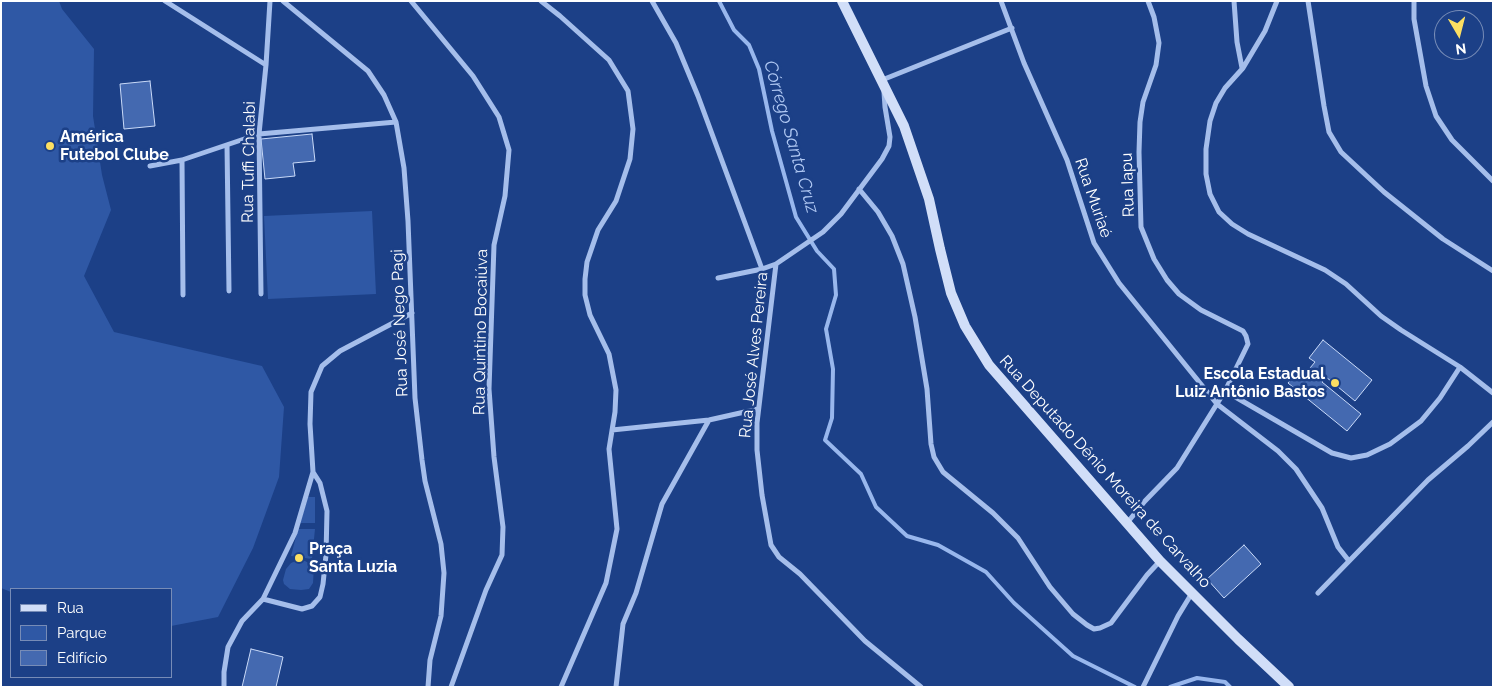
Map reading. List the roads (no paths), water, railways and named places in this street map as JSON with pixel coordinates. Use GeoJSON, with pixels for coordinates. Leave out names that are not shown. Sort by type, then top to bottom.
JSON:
{"type":"FeatureCollection","features":[{"type":"Feature","properties":{"kind":"street"},"geometry":{"type":"LineString","coordinates":[[165,1],[266,65]]}},
{"type":"Feature","properties":{"kind":"street","name":"Rua Tuffi Chalabi"},"geometry":{"type":"LineString","coordinates":[[262,294],[259,134],[270,1]]}},
{"type":"Feature","properties":{"kind":"street","name":"Rua José Nego Pagi"},"geometry":{"type":"LineString","coordinates":[[283,1],[368,71],[384,95],[396,122],[404,168],[416,398],[422,460],[441,544],[444,573],[441,616],[430,660],[428,687]]}},
{"type":"Feature","properties":{"kind":"street","name":"Rua Quintino Bocaiúva"},"geometry":{"type":"LineString","coordinates":[[411,1],[473,76],[500,117],[509,150],[505,196],[494,245],[489,389],[494,457],[503,527],[502,554],[486,590],[451,687]]}},
{"type":"Feature","properties":{"kind":"street"},"geometry":{"type":"LineString","coordinates":[[541,1],[609,60],[628,91],[634,129],[630,159],[616,201],[598,230],[587,262],[585,279],[585,295],[590,316],[609,354],[616,390],[615,412],[609,449],[617,529],[606,583],[561,687]]}},
{"type":"Feature","properties":{"kind":"street","name":"Rua José Alves Pereira"},"geometry":{"type":"LineString","coordinates":[[652,1],[676,43],[698,96],[762,268],[776,264],[758,409],[757,450],[764,510],[771,545],[779,556],[800,574],[865,641],[921,687]]}},
{"type":"Feature","properties":{"kind":"street","name":"Rua Deputado Dênio Moreira de Carvalho"},"geometry":{"type":"LineString","coordinates":[[842,1],[904,126],[929,199],[952,293],[965,326],[977,347],[1003,383],[1160,561],[1289,687]]}},
{"type":"Feature","properties":{"kind":"street","name":"Rua Muriaé"},"geometry":{"type":"LineString","coordinates":[[1001,1],[1024,63],[1067,160],[1094,243],[1119,283],[1217,404],[1278,451],[1296,469],[1322,508],[1338,547],[1348,561]]}},
{"type":"Feature","properties":{"kind":"street","name":"Rua Iapu"},"geometry":{"type":"LineString","coordinates":[[1148,1],[1154,17],[1159,43],[1156,65],[1143,102],[1140,122],[1141,227],[1154,259],[1167,280],[1180,294],[1201,310],[1237,328],[1246,336],[1248,344],[1225,391]]}},
{"type":"Feature","properties":{"kind":"street"},"geometry":{"type":"LineString","coordinates":[[1234,1],[1237,42],[1242,68]]}},
{"type":"Feature","properties":{"kind":"street"},"geometry":{"type":"LineString","coordinates":[[1277,1],[1265,32],[1242,68],[1225,88],[1216,104],[1210,121],[1206,149],[1206,174],[1210,194],[1219,212],[1232,224],[1248,234],[1325,270],[1346,284],[1381,316],[1460,367],[1493,393]]}},
{"type":"Feature","properties":{"kind":"street"},"geometry":{"type":"LineString","coordinates":[[1308,1],[1326,115],[1330,132],[1341,152],[1413,216],[1443,239],[1493,271]]}},
{"type":"Feature","properties":{"kind":"street"},"geometry":{"type":"LineString","coordinates":[[1414,1],[1414,19],[1426,86],[1436,116],[1452,140],[1493,181]]}},
{"type":"Feature","properties":{"kind":"street"},"geometry":{"type":"LineString","coordinates":[[776,264],[823,232],[841,214],[882,159],[889,146],[890,137],[883,83],[1012,28]]}},
{"type":"Feature","properties":{"kind":"street"},"geometry":{"type":"LineString","coordinates":[[150,166],[182,160],[259,134],[396,122]]}},
{"type":"Feature","properties":{"kind":"street"},"geometry":{"type":"LineString","coordinates":[[227,145],[229,291]]}},
{"type":"Feature","properties":{"kind":"street"},"geometry":{"type":"LineString","coordinates":[[182,160],[183,295]]}},
{"type":"Feature","properties":{"kind":"street"},"geometry":{"type":"LineString","coordinates":[[859,190],[878,212],[888,228],[903,264],[915,317],[927,390],[931,444],[934,457],[943,472],[993,513],[1018,538],[1050,587],[1073,614],[1094,629],[1111,623],[1147,575],[1160,561]]}},
{"type":"Feature","properties":{"kind":"street"},"geometry":{"type":"LineString","coordinates":[[718,278],[762,268]]}},
{"type":"Feature","properties":{"kind":"street"},"geometry":{"type":"LineString","coordinates":[[224,687],[228,646],[242,621],[263,599],[295,533],[313,472],[310,424],[311,392],[322,366],[340,351],[412,313]]}},
{"type":"Feature","properties":{"kind":"street"},"geometry":{"type":"LineString","coordinates":[[1127,523],[1177,468],[1225,391],[1332,453],[1351,458],[1367,455],[1390,444],[1421,421],[1440,398],[1460,367]]}},
{"type":"Feature","properties":{"kind":"street"},"geometry":{"type":"LineString","coordinates":[[612,430],[710,420],[758,409]]}},
{"type":"Feature","properties":{"kind":"street"},"geometry":{"type":"LineString","coordinates":[[616,687],[623,624],[636,593],[662,504],[710,420]]}},
{"type":"Feature","properties":{"kind":"street"},"geometry":{"type":"LineString","coordinates":[[1318,593],[1428,480],[1493,422]]}},
{"type":"Feature","properties":{"kind":"street"},"geometry":{"type":"LineString","coordinates":[[263,599],[302,609],[312,606],[320,597],[326,555],[327,511],[320,483],[313,472]]}},
{"type":"Feature","properties":{"kind":"street"},"geometry":{"type":"LineString","coordinates":[[1143,687],[1192,592]]}},
{"type":"Feature","properties":{"kind":"waterway","name":"Córrego Santa Cruz"},"geometry":{"type":"LineString","coordinates":[[719,1],[734,30],[749,45],[759,69],[772,131],[796,217],[817,251],[834,269],[836,295],[826,329],[833,369],[832,418],[825,440],[861,474],[876,507],[907,536],[938,545],[986,572],[1014,603],[1073,656],[1135,687]]}},
{"type":"Feature","properties":{"kind":"waterway","name":"Córrego Santa Cruz"},"geometry":{"type":"LineString","coordinates":[[1170,687],[1197,678],[1225,682],[1230,687]]}},
{"type":"Feature","properties":{"kind":"place","name":"América Futebol Clube"},"geometry":{"type":"Point","coordinates":[50,146]}},
{"type":"Feature","properties":{"kind":"place","name":"Escola Estadual Luiz Antônio Bastos"},"geometry":{"type":"Point","coordinates":[1335,383]}},
{"type":"Feature","properties":{"kind":"place","name":"Praça Santa Luzia"},"geometry":{"type":"Point","coordinates":[299,558]}}]}
